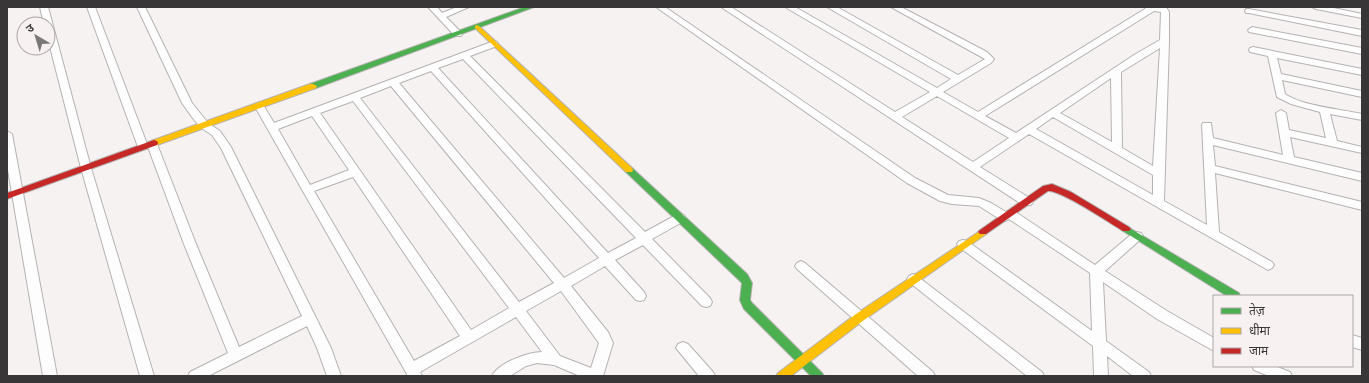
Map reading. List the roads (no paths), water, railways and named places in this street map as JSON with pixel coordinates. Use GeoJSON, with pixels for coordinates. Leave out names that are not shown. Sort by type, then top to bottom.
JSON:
{"type":"FeatureCollection","features":[{"type":"Feature","properties":{"kind":"street"},"geometry":{"type":"LineString","coordinates":[[44,7],[86,168],[147,376]]}},
{"type":"Feature","properties":{"kind":"street"},"geometry":{"type":"LineString","coordinates":[[91,7],[236,356]]}},
{"type":"Feature","properties":{"kind":"street"},"geometry":{"type":"LineString","coordinates":[[141,7],[187,103],[204,125],[216,133],[226,148],[308,319],[324,348],[334,376]]}},
{"type":"Feature","properties":{"kind":"street"},"geometry":{"type":"LineString","coordinates":[[432,7],[458,34]]}},
{"type":"Feature","properties":{"kind":"street"},"geometry":{"type":"LineString","coordinates":[[440,16],[465,7]]}},
{"type":"Feature","properties":{"kind":"street"},"geometry":{"type":"LineString","coordinates":[[12,194],[531,7]]}},
{"type":"Feature","properties":{"kind":"street"},"geometry":{"type":"LineString","coordinates":[[660,7],[880,160],[913,181],[946,198],[957,201],[974,201],[982,203],[1007,216],[1096,271],[1162,315],[1213,344]]}},
{"type":"Feature","properties":{"kind":"street"},"geometry":{"type":"LineString","coordinates":[[725,7],[974,166],[1027,202]]}},
{"type":"Feature","properties":{"kind":"street"},"geometry":{"type":"LineString","coordinates":[[789,7],[935,93],[1017,138]]}},
{"type":"Feature","properties":{"kind":"street"},"geometry":{"type":"LineString","coordinates":[[831,7],[958,79]]}},
{"type":"Feature","properties":{"kind":"street"},"geometry":{"type":"LineString","coordinates":[[895,7],[984,54],[990,59],[896,116]]}},
{"type":"Feature","properties":{"kind":"street"},"geometry":{"type":"LineString","coordinates":[[1316,7],[1362,16]]}},
{"type":"Feature","properties":{"kind":"street"},"geometry":{"type":"LineString","coordinates":[[978,116],[1152,8],[1159,8],[1165,12],[1165,41],[1158,173],[1158,203]]}},
{"type":"Feature","properties":{"kind":"street"},"geometry":{"type":"LineString","coordinates":[[1249,11],[1362,33]]}},
{"type":"Feature","properties":{"kind":"street"},"geometry":{"type":"LineString","coordinates":[[477,27],[743,277],[747,283],[745,300],[748,306],[818,376]]}},
{"type":"Feature","properties":{"kind":"street"},"geometry":{"type":"LineString","coordinates":[[1252,30],[1362,52]]}},
{"type":"Feature","properties":{"kind":"street"},"geometry":{"type":"LineString","coordinates":[[974,166],[1030,130],[1116,71],[1165,41]]}},
{"type":"Feature","properties":{"kind":"street"},"geometry":{"type":"LineString","coordinates":[[271,128],[494,44]]}},
{"type":"Feature","properties":{"kind":"street"},"geometry":{"type":"LineString","coordinates":[[1253,50],[1362,72]]}},
{"type":"Feature","properties":{"kind":"street"},"geometry":{"type":"LineString","coordinates":[[1272,54],[1280,95],[1283,98],[1362,117]]}},
{"type":"Feature","properties":{"kind":"street"},"geometry":{"type":"LineString","coordinates":[[464,55],[706,302]]}},
{"type":"Feature","properties":{"kind":"street"},"geometry":{"type":"LineString","coordinates":[[432,68],[640,296]]}},
{"type":"Feature","properties":{"kind":"street"},"geometry":{"type":"LineString","coordinates":[[1116,71],[1117,149]]}},
{"type":"Feature","properties":{"kind":"street"},"geometry":{"type":"LineString","coordinates":[[1276,76],[1362,94]]}},
{"type":"Feature","properties":{"kind":"street"},"geometry":{"type":"LineString","coordinates":[[393,82],[562,284],[603,336],[606,343],[595,376],[555,360],[541,357],[528,359],[499,376]]}},
{"type":"Feature","properties":{"kind":"street"},"geometry":{"type":"LineString","coordinates":[[355,97],[555,360]]}},
{"type":"Feature","properties":{"kind":"street"},"geometry":{"type":"LineString","coordinates":[[259,105],[413,373],[468,336],[680,218]]}},
{"type":"Feature","properties":{"kind":"street"},"geometry":{"type":"LineString","coordinates":[[1324,109],[1332,143]]}},
{"type":"Feature","properties":{"kind":"street"},"geometry":{"type":"LineString","coordinates":[[314,112],[468,336]]}},
{"type":"Feature","properties":{"kind":"street"},"geometry":{"type":"LineString","coordinates":[[1053,114],[1158,173]]}},
{"type":"Feature","properties":{"kind":"street"},"geometry":{"type":"LineString","coordinates":[[1281,114],[1289,160]]}},
{"type":"Feature","properties":{"kind":"street"},"geometry":{"type":"LineString","coordinates":[[1207,125],[1213,234]]}},
{"type":"Feature","properties":{"kind":"street"},"geometry":{"type":"LineString","coordinates":[[1030,130],[1268,265]]}},
{"type":"Feature","properties":{"kind":"street"},"geometry":{"type":"LineString","coordinates":[[1284,132],[1362,150]]}},
{"type":"Feature","properties":{"kind":"street"},"geometry":{"type":"LineString","coordinates":[[7,134],[12,194],[50,376]]}},
{"type":"Feature","properties":{"kind":"street"},"geometry":{"type":"LineString","coordinates":[[1208,140],[1362,177]]}},
{"type":"Feature","properties":{"kind":"street"},"geometry":{"type":"LineString","coordinates":[[1209,168],[1362,206]]}},
{"type":"Feature","properties":{"kind":"street"},"geometry":{"type":"LineString","coordinates":[[307,190],[355,172]]}},
{"type":"Feature","properties":{"kind":"street"},"geometry":{"type":"LineString","coordinates":[[782,376],[913,279],[1046,188],[1052,187],[1068,194],[1233,295]]}},
{"type":"Feature","properties":{"kind":"street"},"geometry":{"type":"LineString","coordinates":[[1096,271],[1137,236]]}},
{"type":"Feature","properties":{"kind":"street"},"geometry":{"type":"LineString","coordinates":[[963,244],[1144,376]]}},
{"type":"Feature","properties":{"kind":"street"},"geometry":{"type":"LineString","coordinates":[[801,266],[928,376]]}},
{"type":"Feature","properties":{"kind":"street"},"geometry":{"type":"LineString","coordinates":[[1096,271],[1101,376]]}},
{"type":"Feature","properties":{"kind":"street"},"geometry":{"type":"LineString","coordinates":[[913,279],[1037,376]]}},
{"type":"Feature","properties":{"kind":"street"},"geometry":{"type":"LineString","coordinates":[[195,376],[308,319]]}},
{"type":"Feature","properties":{"kind":"street"},"geometry":{"type":"LineString","coordinates":[[682,348],[708,376]]}},
{"type":"Feature","properties":{"kind":"street"},"geometry":{"type":"LineString","coordinates":[[1263,369],[1285,376]]}}]}
